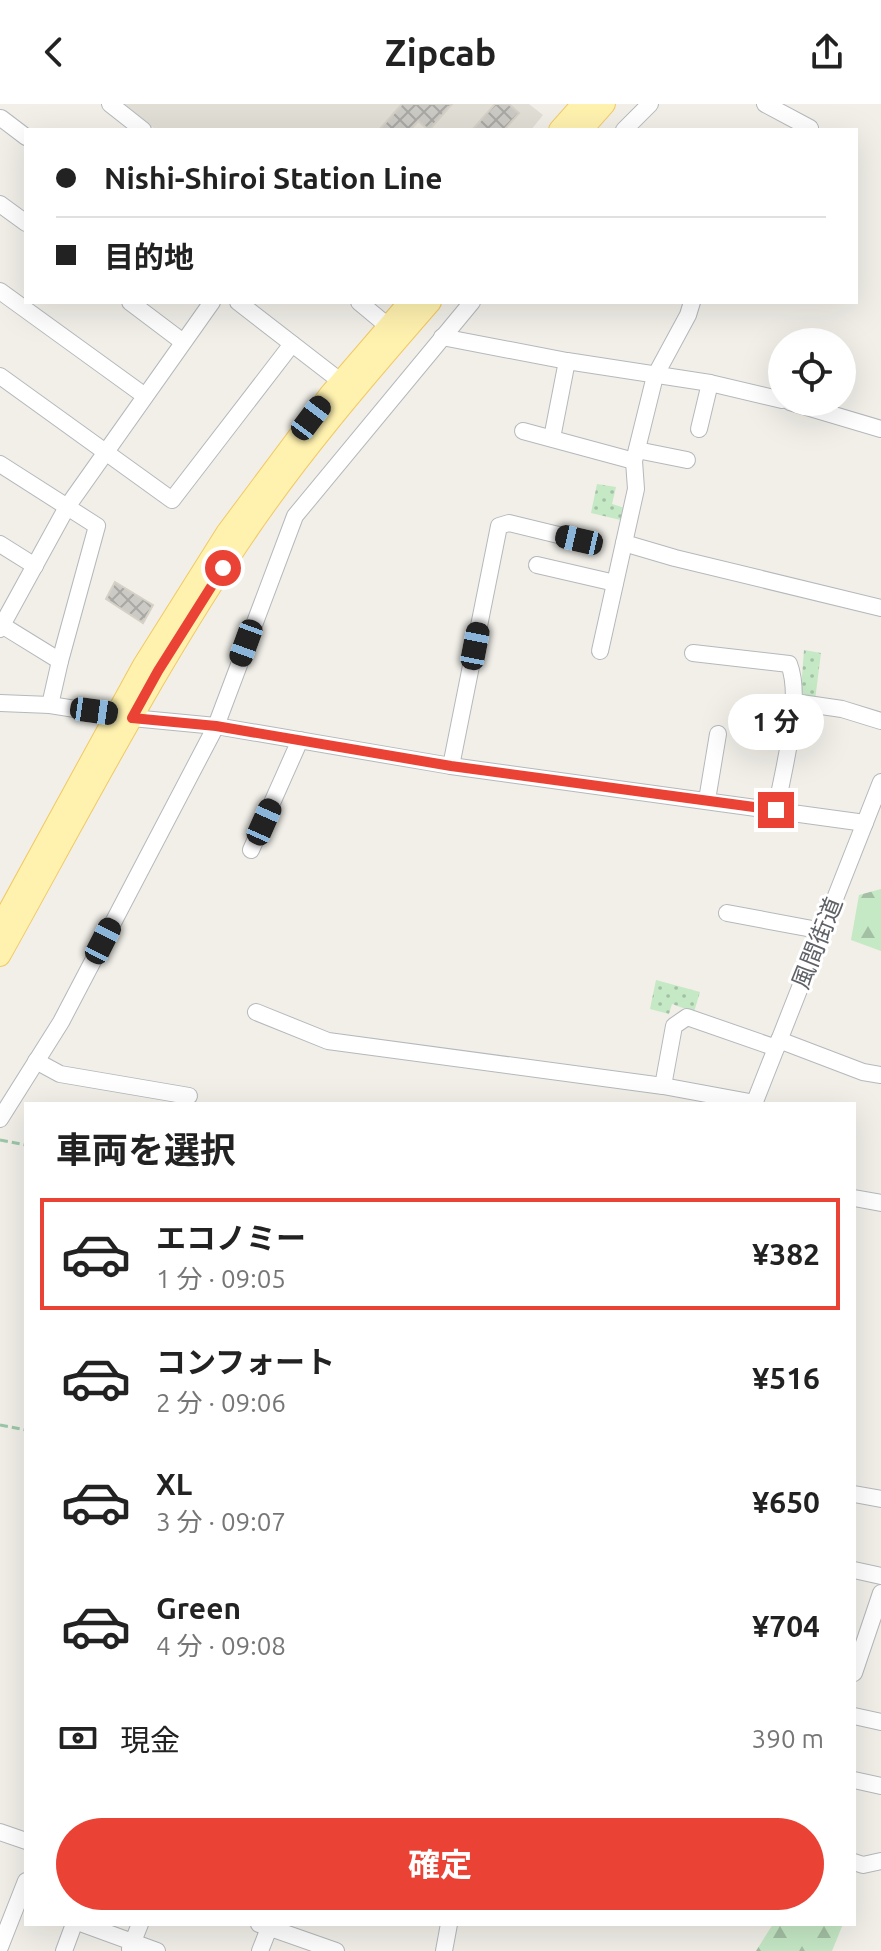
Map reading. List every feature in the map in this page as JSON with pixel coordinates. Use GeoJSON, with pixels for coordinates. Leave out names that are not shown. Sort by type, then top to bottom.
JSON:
{"type":"FeatureCollection","features":[{"type":"Feature","properties":{"kind":"main road"},"geometry":{"type":"LineString","coordinates":[[561,128],[582,104]]}},
{"type":"Feature","properties":{"kind":"main road"},"geometry":{"type":"LineString","coordinates":[[584,128],[605,104]]}},
{"type":"Feature","properties":{"kind":"main road"},"geometry":{"type":"LineString","coordinates":[[395,331],[408,304]]}},
{"type":"Feature","properties":{"kind":"main road"},"geometry":{"type":"LineString","coordinates":[[0,926],[124,716],[158,671],[239,543],[347,386],[395,331],[429,304]]}},
{"type":"Feature","properties":{"kind":"main road"},"geometry":{"type":"LineString","coordinates":[[0,956],[124,716]]}},
{"type":"Feature","properties":{"kind":"street"},"geometry":{"type":"LineString","coordinates":[[110,104],[124,124]]}},
{"type":"Feature","properties":{"kind":"street"},"geometry":{"type":"LineString","coordinates":[[629,128],[650,104]]}},
{"type":"Feature","properties":{"kind":"street"},"geometry":{"type":"LineString","coordinates":[[765,104],[810,128]]}},
{"type":"Feature","properties":{"kind":"street"},"geometry":{"type":"LineString","coordinates":[[0,119],[24,135]]}},
{"type":"Feature","properties":{"kind":"street"},"geometry":{"type":"LineString","coordinates":[[0,204],[24,222]]}},
{"type":"Feature","properties":{"kind":"street"},"geometry":{"type":"LineString","coordinates":[[0,291],[145,396]]}},
{"type":"Feature","properties":{"kind":"street"},"geometry":{"type":"LineString","coordinates":[[133,304],[183,342]]}},
{"type":"Feature","properties":{"kind":"street"},"geometry":{"type":"LineString","coordinates":[[60,661],[1,626],[67,507],[211,304]]}},
{"type":"Feature","properties":{"kind":"street"},"geometry":{"type":"LineString","coordinates":[[241,304],[347,386]]}},
{"type":"Feature","properties":{"kind":"street"},"geometry":{"type":"LineString","coordinates":[[361,304],[395,331]]}},
{"type":"Feature","properties":{"kind":"street"},"geometry":{"type":"LineString","coordinates":[[0,1119],[61,1022],[216,726],[295,516],[470,304]]}},
{"type":"Feature","properties":{"kind":"street"},"geometry":{"type":"LineString","coordinates":[[600,651],[636,489],[636,456],[655,376],[691,304]]}},
{"type":"Feature","properties":{"kind":"street"},"geometry":{"type":"LineString","coordinates":[[442,337],[567,361],[710,383],[768,397]]}},
{"type":"Feature","properties":{"kind":"street"},"geometry":{"type":"LineString","coordinates":[[0,376],[172,500],[292,344]]}},
{"type":"Feature","properties":{"kind":"street"},"geometry":{"type":"LineString","coordinates":[[552,438],[567,361]]}},
{"type":"Feature","properties":{"kind":"street"},"geometry":{"type":"LineString","coordinates":[[699,429],[710,383]]}},
{"type":"Feature","properties":{"kind":"street"},"geometry":{"type":"LineString","coordinates":[[837,416],[881,429]]}},
{"type":"Feature","properties":{"kind":"street"},"geometry":{"type":"LineString","coordinates":[[523,431],[636,456],[687,460]]}},
{"type":"Feature","properties":{"kind":"street"},"geometry":{"type":"LineString","coordinates":[[0,464],[97,526],[50,705]]}},
{"type":"Feature","properties":{"kind":"street"},"geometry":{"type":"LineString","coordinates":[[451,766],[499,526],[509,523],[579,540]]}},
{"type":"Feature","properties":{"kind":"street"},"geometry":{"type":"LineString","coordinates":[[624,543],[881,608]]}},
{"type":"Feature","properties":{"kind":"street"},"geometry":{"type":"LineString","coordinates":[[0,544],[35,566]]}},
{"type":"Feature","properties":{"kind":"street"},"geometry":{"type":"LineString","coordinates":[[537,565],[615,583]]}},
{"type":"Feature","properties":{"kind":"street"},"geometry":{"type":"LineString","coordinates":[[693,653],[789,664],[795,679],[794,702],[776,810]]}},
{"type":"Feature","properties":{"kind":"street"},"geometry":{"type":"LineString","coordinates":[[794,702],[842,709],[881,721]]}},
{"type":"Feature","properties":{"kind":"street"},"geometry":{"type":"LineString","coordinates":[[0,703],[50,705],[216,726],[451,766],[865,823]]}},
{"type":"Feature","properties":{"kind":"street"},"geometry":{"type":"LineString","coordinates":[[707,800],[718,734]]}},
{"type":"Feature","properties":{"kind":"street"},"geometry":{"type":"LineString","coordinates":[[251,850],[300,740]]}},
{"type":"Feature","properties":{"kind":"street","name":"風間街道"},"geometry":{"type":"LineString","coordinates":[[754,1102],[881,782]]}},
{"type":"Feature","properties":{"kind":"street"},"geometry":{"type":"LineString","coordinates":[[727,913],[823,931]]}},
{"type":"Feature","properties":{"kind":"street"},"geometry":{"type":"LineString","coordinates":[[256,1012],[328,1041],[663,1086],[749,1102]]}},
{"type":"Feature","properties":{"kind":"street"},"geometry":{"type":"LineString","coordinates":[[663,1086],[674,1026],[687,1017],[881,1075]]}},
{"type":"Feature","properties":{"kind":"street"},"geometry":{"type":"LineString","coordinates":[[36,1061],[60,1074],[189,1096]]}},
{"type":"Feature","properties":{"kind":"street"},"geometry":{"type":"LineString","coordinates":[[856,1198],[881,1203]]}},
{"type":"Feature","properties":{"kind":"street"},"geometry":{"type":"LineString","coordinates":[[856,1494],[881,1499]]}},
{"type":"Feature","properties":{"kind":"street"},"geometry":{"type":"LineString","coordinates":[[856,1570],[881,1576]]}},
{"type":"Feature","properties":{"kind":"street"},"geometry":{"type":"LineString","coordinates":[[856,1667],[881,1593]]}},
{"type":"Feature","properties":{"kind":"street"},"geometry":{"type":"LineString","coordinates":[[863,1647],[881,1651]]}},
{"type":"Feature","properties":{"kind":"street"},"geometry":{"type":"LineString","coordinates":[[856,1716],[881,1722]]}},
{"type":"Feature","properties":{"kind":"street"},"geometry":{"type":"LineString","coordinates":[[856,1780],[881,1786]]}},
{"type":"Feature","properties":{"kind":"street"},"geometry":{"type":"LineString","coordinates":[[0,1832],[24,1840]]}},
{"type":"Feature","properties":{"kind":"street"},"geometry":{"type":"LineString","coordinates":[[856,1863],[863,1865],[881,1861]]}},
{"type":"Feature","properties":{"kind":"street"},"geometry":{"type":"LineString","coordinates":[[0,1896],[21,1903],[0,1947]]}},
{"type":"Feature","properties":{"kind":"street"},"geometry":{"type":"LineString","coordinates":[[64,1951],[73,1926]]}},
{"type":"Feature","properties":{"kind":"street"},"geometry":{"type":"LineString","coordinates":[[87,1926],[132,1946],[157,1951]]}},
{"type":"Feature","properties":{"kind":"street"},"geometry":{"type":"LineString","coordinates":[[132,1946],[139,1926]]}},
{"type":"Feature","properties":{"kind":"street"},"geometry":{"type":"LineString","coordinates":[[260,1951],[264,1926],[336,1951]]}},
{"type":"Feature","properties":{"kind":"street"},"geometry":{"type":"LineString","coordinates":[[444,1951],[449,1926]]}},
{"type":"Feature","properties":{"kind":"path"},"geometry":{"type":"LineString","coordinates":[[0,1140],[24,1145]]}},
{"type":"Feature","properties":{"kind":"path"},"geometry":{"type":"LineString","coordinates":[[0,1425],[24,1430]]}},
{"type":"Feature","properties":{"kind":"shaded area"},"geometry":{"type":"Polygon","coordinates":[[[122,104],[529,104],[543,115],[533,128],[153,128],[122,104]]]}},
{"type":"Feature","properties":{"kind":"green space"},"geometry":{"type":"Polygon","coordinates":[[[597,484],[616,487],[612,504],[628,509],[625,521],[591,513],[597,484]]]}},
{"type":"Feature","properties":{"kind":"green space"},"geometry":{"type":"Polygon","coordinates":[[[804,650],[821,653],[815,700],[806,699],[801,690],[804,650]]]}},
{"type":"Feature","properties":{"kind":"green space"},"geometry":{"type":"Polygon","coordinates":[[[881,889],[881,951],[851,940],[859,895],[881,889]]]}},
{"type":"Feature","properties":{"kind":"green space"},"geometry":{"type":"Polygon","coordinates":[[[656,980],[700,992],[694,1012],[672,1004],[669,1014],[650,1009],[656,980]]]}},
{"type":"Feature","properties":{"kind":"green space"},"geometry":{"type":"Polygon","coordinates":[[[772,1926],[842,1926],[832,1951],[756,1951],[772,1926]]]}},
{"type":"Feature","properties":{"kind":"building"},"geometry":{"type":"Polygon","coordinates":[[[402,104],[452,104],[431,128],[418,121],[412,128],[381,128],[402,104]]]}},
{"type":"Feature","properties":{"kind":"building"},"geometry":{"type":"Polygon","coordinates":[[[495,104],[509,104],[519,113],[506,128],[474,128],[495,104]]]}},
{"type":"Feature","properties":{"kind":"building"},"geometry":{"type":"Polygon","coordinates":[[[115,582],[153,605],[143,623],[106,599],[115,582]]]}},
{"type":"Feature","properties":{"kind":"route"},"geometry":{"type":"LineString","coordinates":[[223,568],[132,718],[216,726],[451,766],[776,810]]}}]}
